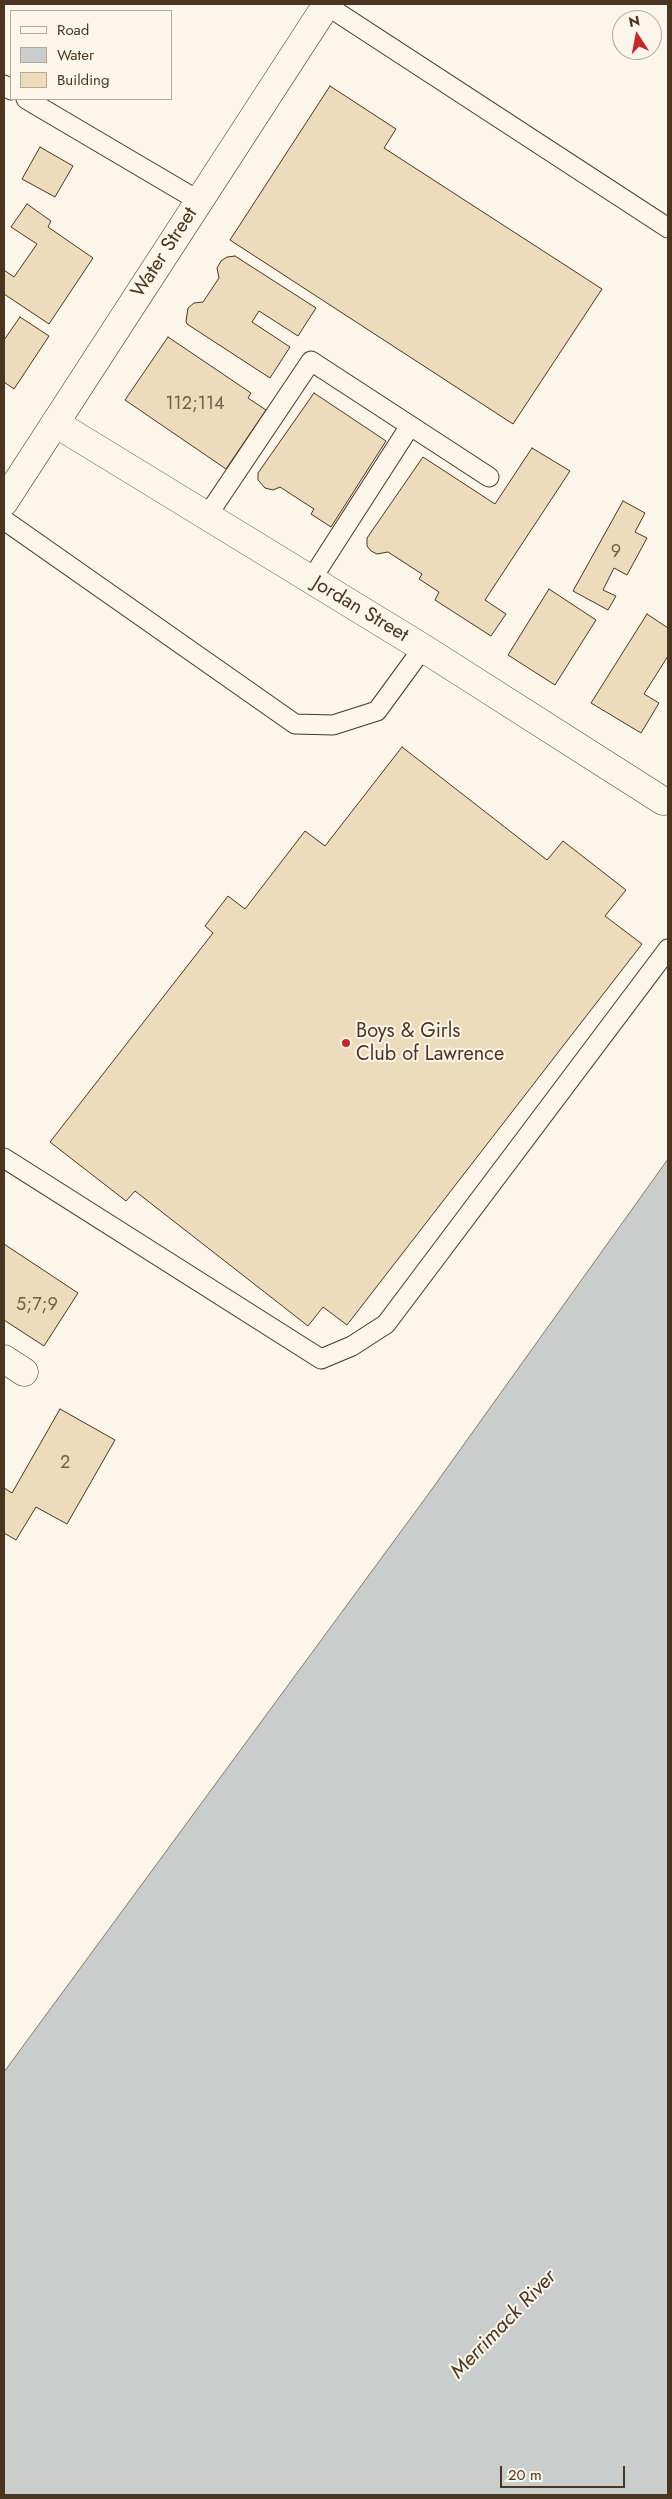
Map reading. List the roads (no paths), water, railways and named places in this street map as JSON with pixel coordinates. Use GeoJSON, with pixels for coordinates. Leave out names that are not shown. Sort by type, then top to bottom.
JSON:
{"type":"FeatureCollection","features":[{"type":"Feature","properties":{"kind":"street","name":"Water Street"},"geometry":{"type":"LineString","coordinates":[[4,502],[327,4]]}},
{"type":"Feature","properties":{"kind":"street","name":"Jordan Street"},"geometry":{"type":"LineString","coordinates":[[56,423],[423,648],[666,803]]}},
{"type":"Feature","properties":{"kind":"lane"},"geometry":{"type":"LineString","coordinates":[[327,4],[668,228]]}},
{"type":"Feature","properties":{"kind":"lane"},"geometry":{"type":"LineString","coordinates":[[28,100],[199,201]]}},
{"type":"Feature","properties":{"kind":"lane"},"geometry":{"type":"LineString","coordinates":[[207,516],[311,361],[489,477]]}},
{"type":"Feature","properties":{"kind":"lane"},"geometry":{"type":"LineString","coordinates":[[311,580],[410,426]]}},
{"type":"Feature","properties":{"kind":"lane"},"geometry":{"type":"LineString","coordinates":[[4,520],[295,724],[333,725],[376,711],[423,648]]}},
{"type":"Feature","properties":{"kind":"lane"},"geometry":{"type":"LineString","coordinates":[[4,1158],[321,1359],[352,1346],[386,1324],[668,949]]}},
{"type":"Feature","properties":{"kind":"water","name":"Merrimack River"},"geometry":{"type":"Polygon","coordinates":[[[668,1159],[668,2495],[4,2495],[4,2072],[427,1496],[668,1159]]]}},
{"type":"Feature","properties":{"kind":"place","name":"Boys & Girls Club of Lawrence"},"geometry":{"type":"Point","coordinates":[346,1043]}}]}
